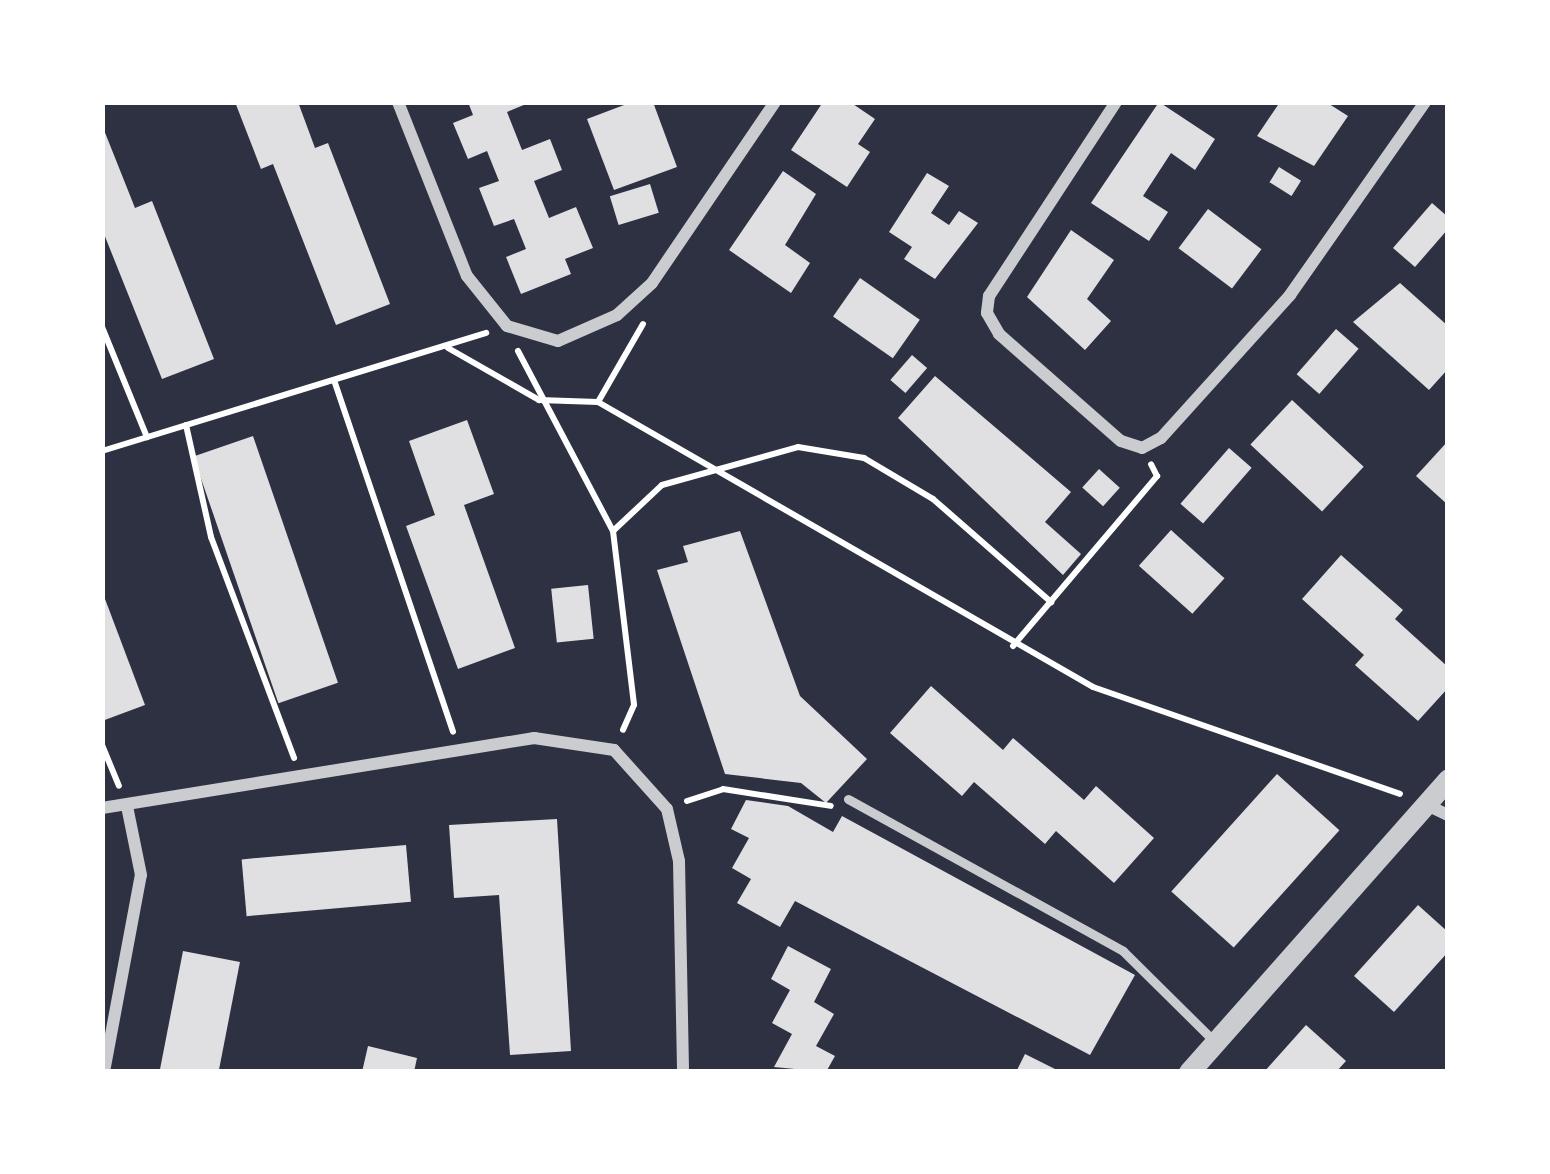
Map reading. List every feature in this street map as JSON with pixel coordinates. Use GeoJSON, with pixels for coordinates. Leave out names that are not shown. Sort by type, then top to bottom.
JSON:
{"type":"FeatureCollection","features":[{"type":"Feature","properties":{"kind":"street"},"geometry":{"type":"LineString","coordinates":[[398,102],[467,276],[506,326],[558,341],[617,315],[652,283],[775,102]]}},
{"type":"Feature","properties":{"kind":"street"},"geometry":{"type":"LineString","coordinates":[[1116,102],[989,296],[988,313],[999,334],[1121,441],[1142,448],[1161,438],[1290,295],[1425,102]]}},
{"type":"Feature","properties":{"kind":"street"},"geometry":{"type":"LineString","coordinates":[[102,808],[299,772],[534,739],[614,750],[667,809],[680,861],[683,1072]]}},
{"type":"Feature","properties":{"kind":"street"},"geometry":{"type":"LineString","coordinates":[[1189,1072],[1448,779]]}},
{"type":"Feature","properties":{"kind":"street"},"geometry":{"type":"LineString","coordinates":[[1426,804],[1448,815]]}},
{"type":"Feature","properties":{"kind":"street"},"geometry":{"type":"LineString","coordinates":[[104,1072],[141,875],[127,806]]}},
{"type":"Feature","properties":{"kind":"lane"},"geometry":{"type":"LineString","coordinates":[[848,799],[1123,951],[1215,1042]]}},
{"type":"Feature","properties":{"kind":"path"},"geometry":{"type":"LineString","coordinates":[[102,451],[335,383],[506,326],[539,400],[613,531],[634,705],[614,750]]}},
{"type":"Feature","properties":{"kind":"path"},"geometry":{"type":"LineString","coordinates":[[102,327],[147,437]]}},
{"type":"Feature","properties":{"kind":"path"},"geometry":{"type":"LineString","coordinates":[[448,347],[539,400],[598,402],[718,466],[1013,646],[1094,687],[1426,804]]}},
{"type":"Feature","properties":{"kind":"path"},"geometry":{"type":"LineString","coordinates":[[335,383],[459,748]]}},
{"type":"Feature","properties":{"kind":"path"},"geometry":{"type":"LineString","coordinates":[[186,425],[211,537],[299,772]]}},
{"type":"Feature","properties":{"kind":"path"},"geometry":{"type":"LineString","coordinates":[[613,531],[662,485],[798,447],[864,458],[933,500],[1051,602]]}},
{"type":"Feature","properties":{"kind":"path"},"geometry":{"type":"LineString","coordinates":[[1013,646],[1157,476],[1142,448]]}},
{"type":"Feature","properties":{"kind":"path"},"geometry":{"type":"LineString","coordinates":[[102,745],[127,806]]}},
{"type":"Feature","properties":{"kind":"path"},"geometry":{"type":"LineString","coordinates":[[667,809],[723,789],[793,794],[828,807]]}},
{"type":"Feature","properties":{"kind":"building"},"geometry":{"type":"Polygon","coordinates":[[[235,102],[298,102],[315,148],[328,143],[390,304],[336,325],[273,164],[261,169],[235,102]]]}},
{"type":"Feature","properties":{"kind":"building"},"geometry":{"type":"Polygon","coordinates":[[[468,102],[531,102],[507,112],[522,150],[550,139],[562,170],[534,181],[549,218],[576,207],[593,248],[565,259],[571,274],[521,294],[506,257],[526,249],[514,219],[494,226],[479,188],[499,181],[487,151],[468,159],[453,123],[473,115],[468,102]]]}},
{"type":"Feature","properties":{"kind":"building"},"geometry":{"type":"Polygon","coordinates":[[[632,102],[653,102],[677,167],[614,190],[587,119],[632,102]]]}},
{"type":"Feature","properties":{"kind":"building"},"geometry":{"type":"Polygon","coordinates":[[[823,102],[850,102],[875,119],[858,144],[870,152],[847,187],[791,150],[823,102]]]}},
{"type":"Feature","properties":{"kind":"building"},"geometry":{"type":"Polygon","coordinates":[[[1159,102],[1215,139],[1195,170],[1171,153],[1143,196],[1168,212],[1149,241],[1091,203],[1159,102]]]}},
{"type":"Feature","properties":{"kind":"building"},"geometry":{"type":"Polygon","coordinates":[[[1280,102],[1326,102],[1348,116],[1314,166],[1257,136],[1280,102]]]}},
{"type":"Feature","properties":{"kind":"building"},"geometry":{"type":"Polygon","coordinates":[[[102,125],[135,208],[152,201],[214,359],[162,379],[102,229],[102,125]]]}},
{"type":"Feature","properties":{"kind":"building"},"geometry":{"type":"Polygon","coordinates":[[[1279,167],[1301,181],[1292,196],[1269,182],[1279,167]]]}},
{"type":"Feature","properties":{"kind":"building"},"geometry":{"type":"Polygon","coordinates":[[[783,171],[816,194],[785,245],[810,263],[791,293],[729,250],[783,171]]]}},
{"type":"Feature","properties":{"kind":"building"},"geometry":{"type":"Polygon","coordinates":[[[927,173],[949,186],[931,213],[949,225],[959,211],[978,223],[935,279],[904,259],[912,247],[889,232],[927,173]]]}},
{"type":"Feature","properties":{"kind":"building"},"geometry":{"type":"Polygon","coordinates":[[[650,184],[659,213],[619,225],[610,196],[650,184]]]}},
{"type":"Feature","properties":{"kind":"building"},"geometry":{"type":"Polygon","coordinates":[[[1432,203],[1448,217],[1448,229],[1415,267],[1393,248],[1432,203]]]}},
{"type":"Feature","properties":{"kind":"building"},"geometry":{"type":"Polygon","coordinates":[[[1208,209],[1262,249],[1232,288],[1179,248],[1208,209]]]}},
{"type":"Feature","properties":{"kind":"building"},"geometry":{"type":"Polygon","coordinates":[[[1071,230],[1114,260],[1087,299],[1111,321],[1085,350],[1027,297],[1071,230]]]}},
{"type":"Feature","properties":{"kind":"building"},"geometry":{"type":"Polygon","coordinates":[[[860,278],[920,320],[893,358],[833,317],[860,278]]]}},
{"type":"Feature","properties":{"kind":"building"},"geometry":{"type":"Polygon","coordinates":[[[1400,283],[1448,326],[1448,369],[1429,390],[1353,322],[1400,283]]]}},
{"type":"Feature","properties":{"kind":"building"},"geometry":{"type":"Polygon","coordinates":[[[1336,329],[1359,349],[1319,394],[1297,374],[1336,329]]]}},
{"type":"Feature","properties":{"kind":"building"},"geometry":{"type":"Polygon","coordinates":[[[912,355],[927,368],[905,393],[890,380],[912,355]]]}},
{"type":"Feature","properties":{"kind":"building"},"geometry":{"type":"Polygon","coordinates":[[[935,376],[1071,492],[1045,522],[1081,554],[1063,575],[898,418],[935,376]]]}},
{"type":"Feature","properties":{"kind":"building"},"geometry":{"type":"Polygon","coordinates":[[[1292,400],[1364,467],[1322,511],[1250,445],[1292,400]]]}},
{"type":"Feature","properties":{"kind":"building"},"geometry":{"type":"Polygon","coordinates":[[[467,420],[494,494],[464,505],[515,648],[458,669],[406,526],[435,515],[409,441],[467,420]]]}},
{"type":"Feature","properties":{"kind":"building"},"geometry":{"type":"Polygon","coordinates":[[[253,436],[338,683],[278,703],[193,457],[253,436]]]}},
{"type":"Feature","properties":{"kind":"building"},"geometry":{"type":"Polygon","coordinates":[[[1448,441],[1448,505],[1416,476],[1448,441]]]}},
{"type":"Feature","properties":{"kind":"building"},"geometry":{"type":"Polygon","coordinates":[[[1229,448],[1252,468],[1203,524],[1180,504],[1229,448]]]}},
{"type":"Feature","properties":{"kind":"building"},"geometry":{"type":"Polygon","coordinates":[[[1099,469],[1120,488],[1103,506],[1082,488],[1099,469]]]}},
{"type":"Feature","properties":{"kind":"building"},"geometry":{"type":"Polygon","coordinates":[[[1171,530],[1225,578],[1192,614],[1139,566],[1171,530]]]}},
{"type":"Feature","properties":{"kind":"building"},"geometry":{"type":"Polygon","coordinates":[[[740,531],[800,696],[867,759],[826,803],[801,783],[725,774],[657,570],[688,562],[683,546],[740,531]]]}},
{"type":"Feature","properties":{"kind":"building"},"geometry":{"type":"Polygon","coordinates":[[[1341,555],[1403,610],[1395,619],[1448,667],[1448,688],[1418,721],[1355,665],[1364,655],[1302,599],[1341,555]]]}},
{"type":"Feature","properties":{"kind":"building"},"geometry":{"type":"Polygon","coordinates":[[[588,585],[594,639],[557,643],[551,589],[588,585]]]}},
{"type":"Feature","properties":{"kind":"building"},"geometry":{"type":"Polygon","coordinates":[[[102,591],[145,705],[102,721],[102,591]]]}},
{"type":"Feature","properties":{"kind":"building"},"geometry":{"type":"Polygon","coordinates":[[[931,686],[1003,750],[1013,738],[1084,800],[1096,786],[1154,838],[1114,883],[1056,831],[1045,844],[974,782],[962,796],[890,733],[931,686]]]}},
{"type":"Feature","properties":{"kind":"building"},"geometry":{"type":"Polygon","coordinates":[[[1277,774],[1339,830],[1234,948],[1171,891],[1277,774]]]}},
{"type":"Feature","properties":{"kind":"building"},"geometry":{"type":"Polygon","coordinates":[[[746,800],[788,806],[833,832],[842,816],[1135,975],[1090,1055],[795,901],[780,927],[737,903],[751,879],[732,868],[749,838],[731,829],[746,800]]]}},
{"type":"Feature","properties":{"kind":"building"},"geometry":{"type":"Polygon","coordinates":[[[557,819],[571,1051],[510,1055],[499,895],[454,898],[449,825],[557,819]]]}},
{"type":"Feature","properties":{"kind":"building"},"geometry":{"type":"Polygon","coordinates":[[[406,845],[411,902],[247,916],[242,859],[406,845]]]}},
{"type":"Feature","properties":{"kind":"building"},"geometry":{"type":"Polygon","coordinates":[[[1418,905],[1448,932],[1448,952],[1394,1012],[1354,976],[1418,905]]]}},
{"type":"Feature","properties":{"kind":"building"},"geometry":{"type":"Polygon","coordinates":[[[788,946],[831,969],[814,1002],[834,1014],[816,1046],[835,1056],[826,1072],[774,1067],[792,1034],[772,1023],[790,990],[771,979],[788,946]]]}},
{"type":"Feature","properties":{"kind":"building"},"geometry":{"type":"Polygon","coordinates":[[[183,951],[240,962],[219,1072],[160,1072],[183,951]]]}},
{"type":"Feature","properties":{"kind":"building"},"geometry":{"type":"Polygon","coordinates":[[[1306,1025],[1346,1061],[1336,1072],[1264,1072],[1306,1025]]]}},
{"type":"Feature","properties":{"kind":"building"},"geometry":{"type":"Polygon","coordinates":[[[368,1046],[417,1058],[414,1072],[362,1072],[368,1046]]]}},
{"type":"Feature","properties":{"kind":"building"},"geometry":{"type":"Polygon","coordinates":[[[1025,1054],[1061,1072],[1016,1072],[1025,1054]]]}}]}
